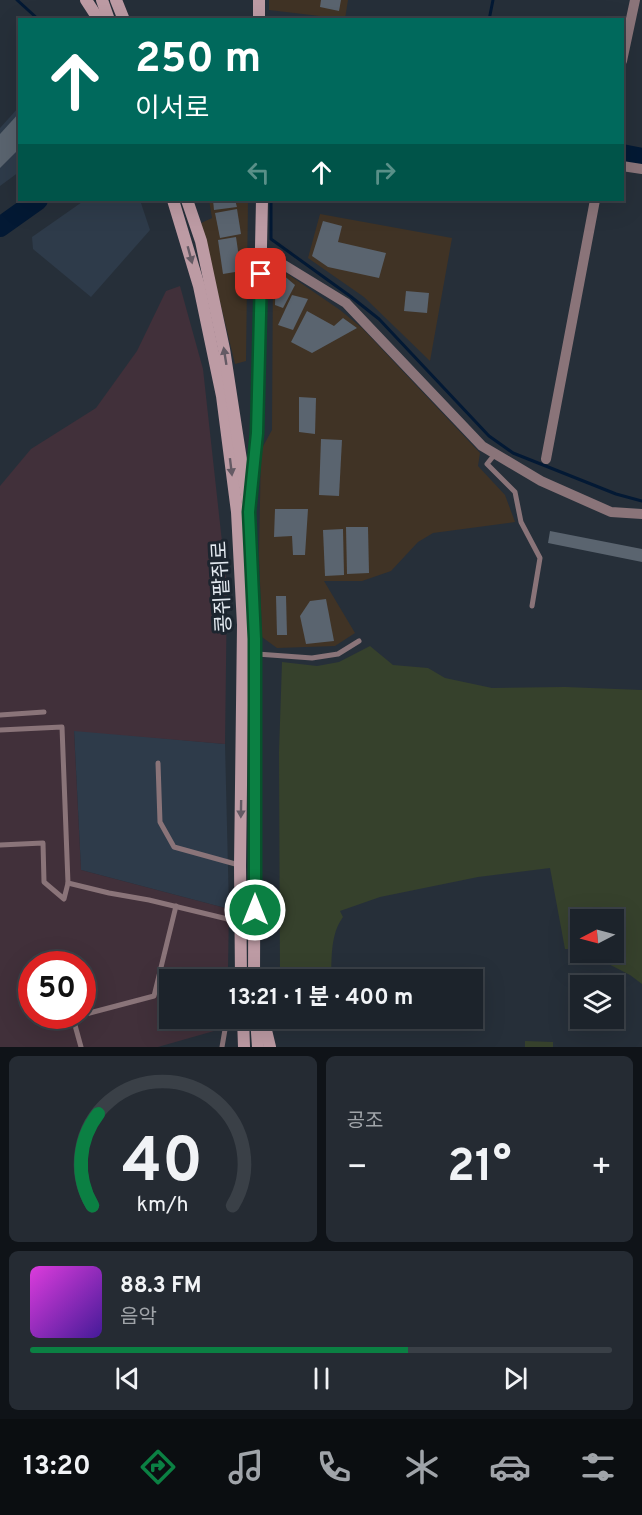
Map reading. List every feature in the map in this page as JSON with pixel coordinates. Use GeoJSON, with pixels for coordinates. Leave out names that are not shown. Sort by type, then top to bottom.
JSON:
{"type":"FeatureCollection","features":[{"type":"Feature","properties":{"kind":"main road"},"geometry":{"type":"LineString","coordinates":[[86,0],[98,18]]}},
{"type":"Feature","properties":{"kind":"main road"},"geometry":{"type":"LineString","coordinates":[[102,0],[108,18]]}},
{"type":"Feature","properties":{"kind":"main road"},"geometry":{"type":"LineString","coordinates":[[116,0],[123,18]]}},
{"type":"Feature","properties":{"kind":"main road"},"geometry":{"type":"LineString","coordinates":[[259,0],[259,18]]}},
{"type":"Feature","properties":{"kind":"main road","name":"콩쥐팥쥐로"},"geometry":{"type":"LineString","coordinates":[[173,201],[199,286],[222,396],[237,512],[243,625],[241,969]]}},
{"type":"Feature","properties":{"kind":"main road","name":"콩쥐팥쥐로"},"geometry":{"type":"LineString","coordinates":[[187,201],[201,241],[224,349],[249,512],[255,654],[254,969]]}},
{"type":"Feature","properties":{"kind":"main road"},"geometry":{"type":"LineString","coordinates":[[249,512],[257,433],[262,201]]}},
{"type":"Feature","properties":{"kind":"main road"},"geometry":{"type":"LineString","coordinates":[[243,1029],[244,1047]]}},
{"type":"Feature","properties":{"kind":"main road"},"geometry":{"type":"LineString","coordinates":[[257,1029],[258,1047]]}},
{"type":"Feature","properties":{"kind":"main road"},"geometry":{"type":"LineString","coordinates":[[266,1029],[270,1047]]}},
{"type":"Feature","properties":{"kind":"street"},"geometry":{"type":"LineString","coordinates":[[624,52],[635,0]]}},
{"type":"Feature","properties":{"kind":"street"},"geometry":{"type":"LineString","coordinates":[[624,166],[642,169]]}},
{"type":"Feature","properties":{"kind":"street"},"geometry":{"type":"LineString","coordinates":[[546,459],[595,201]]}},
{"type":"Feature","properties":{"kind":"street"},"geometry":{"type":"LineString","coordinates":[[261,251],[346,303],[482,446],[541,481],[611,512],[642,514]]}},
{"type":"Feature","properties":{"kind":"lane"},"geometry":{"type":"LineString","coordinates":[[495,454],[487,464],[515,492],[521,522],[540,558],[532,606]]}},
{"type":"Feature","properties":{"kind":"lane"},"geometry":{"type":"LineString","coordinates":[[255,654],[312,658],[338,654],[359,641]]}},
{"type":"Feature","properties":{"kind":"lane"},"geometry":{"type":"LineString","coordinates":[[0,715],[44,712]]}},
{"type":"Feature","properties":{"kind":"lane"},"geometry":{"type":"LineString","coordinates":[[0,730],[62,727],[68,883],[64,899],[44,882],[44,843],[0,845]]}},
{"type":"Feature","properties":{"kind":"lane"},"geometry":{"type":"LineString","coordinates":[[158,763],[160,822],[174,847],[240,866]]}},
{"type":"Feature","properties":{"kind":"lane"},"geometry":{"type":"LineString","coordinates":[[68,883],[240,922]]}},
{"type":"Feature","properties":{"kind":"lane"},"geometry":{"type":"LineString","coordinates":[[96,1011],[154,996],[176,906]]}},
{"type":"Feature","properties":{"kind":"lane"},"geometry":{"type":"LineString","coordinates":[[238,969],[240,957]]}},
{"type":"Feature","properties":{"kind":"lane"},"geometry":{"type":"LineString","coordinates":[[76,1029],[81,1047]]}},
{"type":"Feature","properties":{"kind":"lane"},"geometry":{"type":"LineString","coordinates":[[222,1047],[226,1029]]}},
{"type":"Feature","properties":{"kind":"shaded area"},"geometry":{"type":"Polygon","coordinates":[[[269,0],[348,0],[345,18],[269,10],[269,0]]]}},
{"type":"Feature","properties":{"kind":"shaded area"},"geometry":{"type":"Polygon","coordinates":[[[18,108],[18,173],[0,186],[0,128],[18,108]]]}},
{"type":"Feature","properties":{"kind":"shaded area"},"geometry":{"type":"Polygon","coordinates":[[[84,201],[140,201],[150,230],[91,297],[33,249],[32,237],[84,201]]]}},
{"type":"Feature","properties":{"kind":"shaded area"},"geometry":{"type":"Polygon","coordinates":[[[209,201],[248,201],[246,361],[235,364],[201,223],[212,218],[209,201]]]}},
{"type":"Feature","properties":{"kind":"shaded area"},"geometry":{"type":"Polygon","coordinates":[[[320,214],[452,238],[430,361],[364,297],[308,258],[320,214]]]}},
{"type":"Feature","properties":{"kind":"shaded area"},"geometry":{"type":"Polygon","coordinates":[[[273,264],[362,328],[480,453],[478,466],[505,495],[515,522],[433,533],[418,542],[391,571],[362,581],[324,581],[355,633],[335,646],[277,648],[262,637],[259,554],[261,450],[272,430],[273,264]]]}},
{"type":"Feature","properties":{"kind":"shaded area"},"geometry":{"type":"Polygon","coordinates":[[[180,286],[203,369],[227,587],[225,744],[74,731],[81,870],[229,909],[228,969],[159,969],[159,1029],[214,1029],[214,1031],[158,1047],[0,1047],[0,486],[31,449],[96,408],[137,351],[166,291],[180,286]]]}},
{"type":"Feature","properties":{"kind":"shaded area"},"geometry":{"type":"Polygon","coordinates":[[[74,730],[225,744],[229,909],[81,870],[74,730]]]}},
{"type":"Feature","properties":{"kind":"green space"},"geometry":{"type":"Polygon","coordinates":[[[370,646],[393,665],[428,668],[445,678],[492,688],[565,687],[642,690],[642,984],[607,963],[624,963],[624,909],[570,909],[570,949],[565,949],[550,868],[478,877],[380,897],[340,911],[343,917],[334,939],[331,969],[280,969],[279,752],[282,662],[317,666],[339,662],[370,646]]]}},
{"type":"Feature","properties":{"kind":"green space"},"geometry":{"type":"Polygon","coordinates":[[[525,1041],[553,1042],[553,1047],[525,1047],[525,1041]]]}},
{"type":"Feature","properties":{"kind":"building"},"geometry":{"type":"Polygon","coordinates":[[[321,0],[341,0],[339,11],[320,7],[321,0]]]}},
{"type":"Feature","properties":{"kind":"building"},"geometry":{"type":"Polygon","coordinates":[[[18,114],[18,150],[0,168],[0,134],[18,114]]]}},
{"type":"Feature","properties":{"kind":"building"},"geometry":{"type":"Polygon","coordinates":[[[213,201],[235,201],[237,207],[214,210],[213,201]]]}},
{"type":"Feature","properties":{"kind":"building"},"geometry":{"type":"Polygon","coordinates":[[[237,209],[241,234],[220,238],[215,213],[237,209]]]}},
{"type":"Feature","properties":{"kind":"building"},"geometry":{"type":"Polygon","coordinates":[[[323,221],[342,226],[338,242],[386,253],[379,278],[328,267],[312,256],[323,221]]]}},
{"type":"Feature","properties":{"kind":"building"},"geometry":{"type":"Polygon","coordinates":[[[236,237],[241,271],[223,274],[218,240],[236,237]]]}},
{"type":"Feature","properties":{"kind":"building"},"geometry":{"type":"Polygon","coordinates":[[[276,269],[295,285],[283,308],[275,305],[276,269]]]}},
{"type":"Feature","properties":{"kind":"building"},"geometry":{"type":"Polygon","coordinates":[[[406,291],[429,293],[427,313],[404,311],[406,291]]]}},
{"type":"Feature","properties":{"kind":"building"},"geometry":{"type":"Polygon","coordinates":[[[292,295],[308,299],[293,330],[278,325],[292,295]]]}},
{"type":"Feature","properties":{"kind":"building"},"geometry":{"type":"Polygon","coordinates":[[[307,311],[334,326],[343,318],[357,328],[312,353],[291,342],[307,311]]]}},
{"type":"Feature","properties":{"kind":"building"},"geometry":{"type":"Polygon","coordinates":[[[299,397],[316,398],[315,434],[299,432],[299,397]]]}},
{"type":"Feature","properties":{"kind":"building"},"geometry":{"type":"Polygon","coordinates":[[[321,439],[342,440],[339,496],[319,495],[321,439]]]}},
{"type":"Feature","properties":{"kind":"building"},"geometry":{"type":"Polygon","coordinates":[[[275,509],[308,509],[305,555],[293,555],[292,536],[274,537],[275,509]]]}},
{"type":"Feature","properties":{"kind":"building"},"geometry":{"type":"Polygon","coordinates":[[[346,527],[368,527],[369,573],[347,574],[346,527]]]}},
{"type":"Feature","properties":{"kind":"building"},"geometry":{"type":"Polygon","coordinates":[[[343,529],[344,575],[325,576],[323,530],[343,529]]]}},
{"type":"Feature","properties":{"kind":"building"},"geometry":{"type":"Polygon","coordinates":[[[550,531],[642,549],[642,562],[548,543],[550,531]]]}},
{"type":"Feature","properties":{"kind":"building"},"geometry":{"type":"Polygon","coordinates":[[[276,596],[286,596],[287,635],[277,635],[276,596]]]}},
{"type":"Feature","properties":{"kind":"building"},"geometry":{"type":"Polygon","coordinates":[[[326,599],[334,641],[306,644],[300,616],[310,601],[326,599]]]}},
{"type":"Feature","properties":{"kind":"waterway"},"geometry":{"type":"LineString","coordinates":[[17,0],[37,18]]}},
{"type":"Feature","properties":{"kind":"waterway"},"geometry":{"type":"LineString","coordinates":[[489,18],[493,0]]}},
{"type":"Feature","properties":{"kind":"waterway"},"geometry":{"type":"LineString","coordinates":[[624,154],[642,158]]}},
{"type":"Feature","properties":{"kind":"waterway"},"geometry":{"type":"LineString","coordinates":[[0,227],[37,201]]}},
{"type":"Feature","properties":{"kind":"waterway"},"geometry":{"type":"LineString","coordinates":[[271,201],[271,239],[379,319],[489,436],[513,453],[616,494],[642,501]]}},
{"type":"Feature","properties":{"kind":"route"},"geometry":{"type":"LineString","coordinates":[[255,910],[255,639],[249,512],[257,433],[261,274]]}}]}
